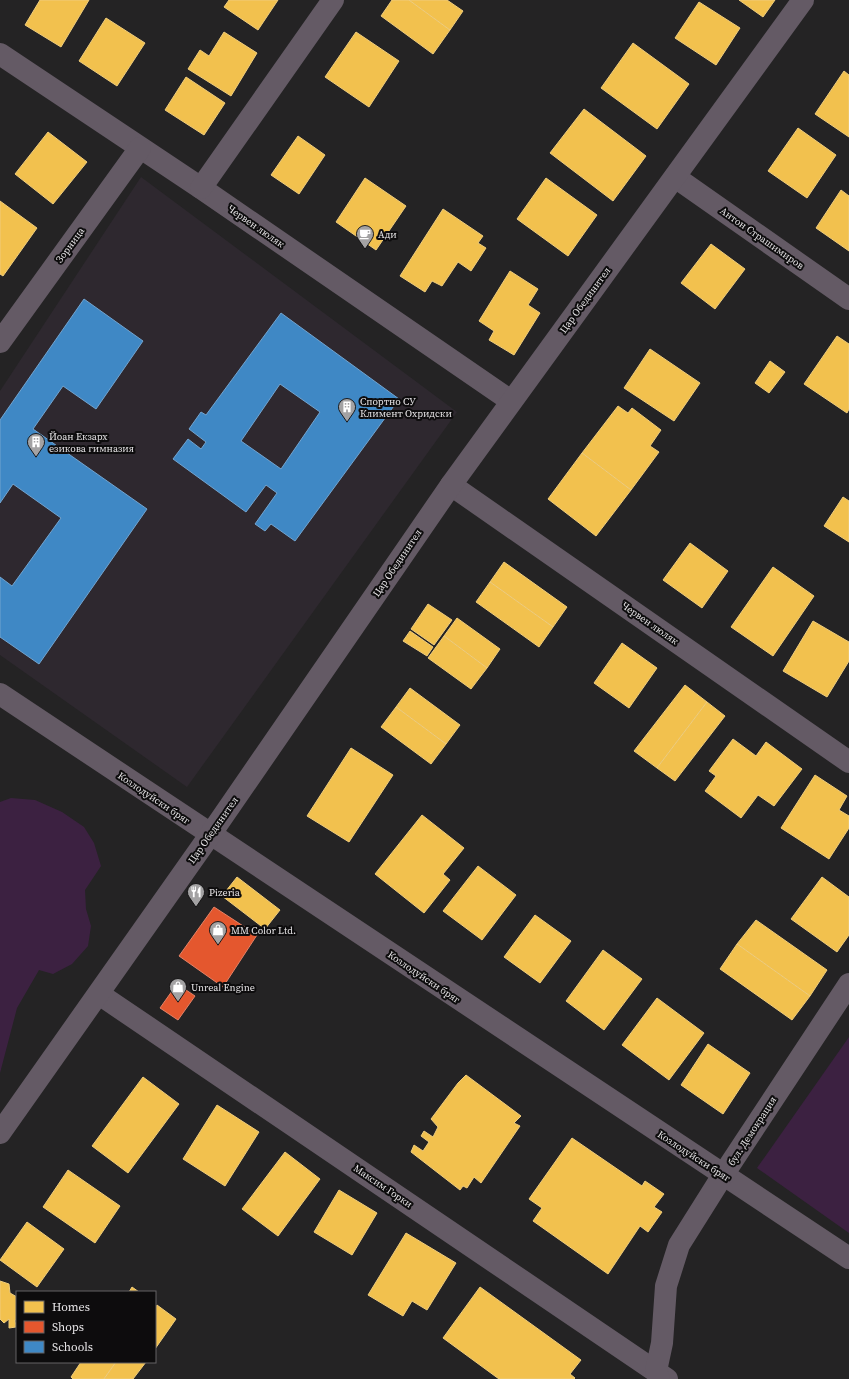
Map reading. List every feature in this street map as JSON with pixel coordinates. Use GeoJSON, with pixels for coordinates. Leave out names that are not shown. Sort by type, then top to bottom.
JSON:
{"type":"FeatureCollection","features":[{"type":"Feature","properties":{"kind":"street"},"geometry":{"type":"LineString","coordinates":[[201,188],[333,0]]}},
{"type":"Feature","properties":{"kind":"street","name":"Цар Обединител"},"geometry":{"type":"LineString","coordinates":[[0,1133],[210,835],[451,485],[803,0]]}},
{"type":"Feature","properties":{"kind":"street","name":"Червен люляк"},"geometry":{"type":"LineString","coordinates":[[0,54],[201,188],[511,401]]}},
{"type":"Feature","properties":{"kind":"street","name":"Зорница"},"geometry":{"type":"LineString","coordinates":[[0,342],[140,148]]}},
{"type":"Feature","properties":{"kind":"street","name":"Антон Страшимиров"},"geometry":{"type":"LineString","coordinates":[[675,177],[849,299]]}},
{"type":"Feature","properties":{"kind":"street","name":"Червен люляк"},"geometry":{"type":"LineString","coordinates":[[451,485],[849,762]]}},
{"type":"Feature","properties":{"kind":"street","name":"Козлодуйски бряг"},"geometry":{"type":"LineString","coordinates":[[0,694],[210,835],[849,1258]]}},
{"type":"Feature","properties":{"kind":"street","name":"бул. Демокрация"},"geometry":{"type":"LineString","coordinates":[[661,1376],[666,1286],[679,1245],[723,1175],[849,984]]}},
{"type":"Feature","properties":{"kind":"street","name":"Максим Горки"},"geometry":{"type":"LineString","coordinates":[[99,994],[661,1376]]}},
{"type":"Feature","properties":{"kind":"shaded area"},"geometry":{"type":"Polygon","coordinates":[[[141,177],[457,412],[187,787],[0,655],[0,391],[141,177]]]}},
{"type":"Feature","properties":{"kind":"shaded area"},"geometry":{"type":"Polygon","coordinates":[[[11,798],[35,800],[62,812],[84,827],[94,843],[101,866],[85,890],[86,909],[91,926],[88,946],[72,964],[53,974],[39,970],[17,1008],[0,1073],[0,802],[11,798]]]}},
{"type":"Feature","properties":{"kind":"shaded area"},"geometry":{"type":"Polygon","coordinates":[[[849,1037],[849,1233],[757,1168],[849,1037]]]}},
{"type":"Feature","properties":{"kind":"building: Homes"},"geometry":{"type":"Polygon","coordinates":[[[40,0],[89,0],[61,47],[25,25],[40,0]]]}},
{"type":"Feature","properties":{"kind":"building: Homes"},"geometry":{"type":"Polygon","coordinates":[[[229,0],[278,0],[258,30],[224,7],[229,0]]]}},
{"type":"Feature","properties":{"kind":"building: Homes"},"geometry":{"type":"Polygon","coordinates":[[[392,0],[409,0],[450,30],[433,54],[381,16],[392,0]]]}},
{"type":"Feature","properties":{"kind":"building: Homes"},"geometry":{"type":"Polygon","coordinates":[[[409,0],[447,0],[463,11],[450,30],[409,0]]]}},
{"type":"Feature","properties":{"kind":"building: Homes"},"geometry":{"type":"Polygon","coordinates":[[[739,0],[775,0],[763,17],[739,0]]]}},
{"type":"Feature","properties":{"kind":"building: Homes"},"geometry":{"type":"Polygon","coordinates":[[[699,2],[740,28],[716,65],[675,38],[699,2]]]}},
{"type":"Feature","properties":{"kind":"building: Homes"},"geometry":{"type":"Polygon","coordinates":[[[106,18],[145,43],[117,86],[79,61],[106,18]]]}},
{"type":"Feature","properties":{"kind":"building: Homes"},"geometry":{"type":"Polygon","coordinates":[[[224,32],[257,53],[231,96],[188,69],[200,50],[209,56],[224,32]]]}},
{"type":"Feature","properties":{"kind":"building: Homes"},"geometry":{"type":"Polygon","coordinates":[[[356,32],[399,61],[369,107],[325,77],[356,32]]]}},
{"type":"Feature","properties":{"kind":"building: Homes"},"geometry":{"type":"Polygon","coordinates":[[[633,43],[689,84],[657,129],[601,88],[633,43]]]}},
{"type":"Feature","properties":{"kind":"building: Homes"},"geometry":{"type":"Polygon","coordinates":[[[844,71],[849,75],[849,137],[815,114],[844,71]]]}},
{"type":"Feature","properties":{"kind":"building: Homes"},"geometry":{"type":"Polygon","coordinates":[[[186,77],[225,103],[204,135],[165,110],[186,77]]]}},
{"type":"Feature","properties":{"kind":"building: Homes"},"geometry":{"type":"Polygon","coordinates":[[[584,109],[646,156],[613,201],[550,153],[584,109]]]}},
{"type":"Feature","properties":{"kind":"building: Homes"},"geometry":{"type":"Polygon","coordinates":[[[798,128],[836,155],[807,198],[768,171],[798,128]]]}},
{"type":"Feature","properties":{"kind":"building: Homes"},"geometry":{"type":"Polygon","coordinates":[[[48,132],[87,162],[53,204],[15,174],[48,132]]]}},
{"type":"Feature","properties":{"kind":"building: Homes"},"geometry":{"type":"Polygon","coordinates":[[[298,136],[325,155],[299,194],[271,175],[298,136]]]}},
{"type":"Feature","properties":{"kind":"building: Homes"},"geometry":{"type":"Polygon","coordinates":[[[365,178],[406,206],[376,250],[336,222],[365,178]]]}},
{"type":"Feature","properties":{"kind":"building: Homes"},"geometry":{"type":"Polygon","coordinates":[[[546,178],[597,215],[568,256],[517,219],[546,178]]]}},
{"type":"Feature","properties":{"kind":"building: Homes"},"geometry":{"type":"Polygon","coordinates":[[[841,190],[849,196],[849,251],[816,228],[841,190]]]}},
{"type":"Feature","properties":{"kind":"building: Homes"},"geometry":{"type":"Polygon","coordinates":[[[0,201],[37,228],[3,276],[0,274],[0,201]]]}},
{"type":"Feature","properties":{"kind":"building: Homes"},"geometry":{"type":"Polygon","coordinates":[[[443,209],[483,236],[478,243],[486,248],[471,271],[458,262],[442,286],[432,281],[425,292],[400,276],[443,209]]]}},
{"type":"Feature","properties":{"kind":"building: Homes"},"geometry":{"type":"Polygon","coordinates":[[[711,244],[745,269],[715,309],[681,283],[711,244]]]}},
{"type":"Feature","properties":{"kind":"building: Homes"},"geometry":{"type":"Polygon","coordinates":[[[510,271],[538,289],[528,305],[540,313],[514,355],[489,340],[494,331],[479,321],[510,271]]]}},
{"type":"Feature","properties":{"kind":"building: Homes"},"geometry":{"type":"Polygon","coordinates":[[[837,336],[849,344],[849,409],[847,413],[804,384],[837,336]]]}},
{"type":"Feature","properties":{"kind":"building: Homes"},"geometry":{"type":"Polygon","coordinates":[[[650,349],[700,383],[674,421],[624,388],[650,349]]]}},
{"type":"Feature","properties":{"kind":"building: Homes"},"geometry":{"type":"Polygon","coordinates":[[[770,361],[785,372],[769,393],[755,383],[770,361]]]}},
{"type":"Feature","properties":{"kind":"building: Homes"},"geometry":{"type":"Polygon","coordinates":[[[618,406],[628,413],[632,408],[661,430],[650,446],[659,452],[631,490],[582,453],[618,406]]]}},
{"type":"Feature","properties":{"kind":"building: Homes"},"geometry":{"type":"Polygon","coordinates":[[[582,453],[631,490],[596,536],[548,499],[582,453]]]}},
{"type":"Feature","properties":{"kind":"building: Homes"},"geometry":{"type":"Polygon","coordinates":[[[843,497],[849,501],[849,542],[824,526],[843,497]]]}},
{"type":"Feature","properties":{"kind":"building: Homes"},"geometry":{"type":"Polygon","coordinates":[[[690,543],[728,571],[702,608],[663,580],[690,543]]]}},
{"type":"Feature","properties":{"kind":"building: Homes"},"geometry":{"type":"Polygon","coordinates":[[[504,562],[567,607],[553,627],[490,582],[504,562]]]}},
{"type":"Feature","properties":{"kind":"building: Homes"},"geometry":{"type":"Polygon","coordinates":[[[773,567],[814,596],[773,656],[731,627],[773,567]]]}},
{"type":"Feature","properties":{"kind":"building: Homes"},"geometry":{"type":"Polygon","coordinates":[[[490,582],[553,627],[539,647],[476,602],[490,582]]]}},
{"type":"Feature","properties":{"kind":"building: Homes"},"geometry":{"type":"Polygon","coordinates":[[[428,604],[452,620],[434,645],[411,629],[428,604]]]}},
{"type":"Feature","properties":{"kind":"building: Homes"},"geometry":{"type":"Polygon","coordinates":[[[457,618],[500,649],[487,668],[444,636],[457,618]]]}},
{"type":"Feature","properties":{"kind":"building: Homes"},"geometry":{"type":"Polygon","coordinates":[[[813,621],[849,642],[849,661],[827,697],[783,671],[813,621]]]}},
{"type":"Feature","properties":{"kind":"building: Homes"},"geometry":{"type":"Polygon","coordinates":[[[410,631],[433,647],[427,656],[403,641],[410,631]]]}},
{"type":"Feature","properties":{"kind":"building: Homes"},"geometry":{"type":"Polygon","coordinates":[[[444,636],[487,668],[471,689],[428,658],[444,636]]]}},
{"type":"Feature","properties":{"kind":"building: Homes"},"geometry":{"type":"Polygon","coordinates":[[[622,643],[657,668],[629,708],[594,683],[622,643]]]}},
{"type":"Feature","properties":{"kind":"building: Homes"},"geometry":{"type":"Polygon","coordinates":[[[685,685],[707,702],[657,768],[634,751],[685,685]]]}},
{"type":"Feature","properties":{"kind":"building: Homes"},"geometry":{"type":"Polygon","coordinates":[[[410,688],[460,725],[446,744],[396,707],[410,688]]]}},
{"type":"Feature","properties":{"kind":"building: Homes"},"geometry":{"type":"Polygon","coordinates":[[[707,702],[725,716],[675,781],[657,768],[707,702]]]}},
{"type":"Feature","properties":{"kind":"building: Homes"},"geometry":{"type":"Polygon","coordinates":[[[396,707],[446,744],[431,764],[381,727],[396,707]]]}},
{"type":"Feature","properties":{"kind":"building: Homes"},"geometry":{"type":"Polygon","coordinates":[[[733,739],[756,756],[766,742],[802,769],[774,806],[758,795],[741,818],[705,791],[716,776],[709,771],[733,739]]]}},
{"type":"Feature","properties":{"kind":"building: Homes"},"geometry":{"type":"Polygon","coordinates":[[[351,748],[393,775],[349,842],[307,816],[351,748]]]}},
{"type":"Feature","properties":{"kind":"building: Homes"},"geometry":{"type":"Polygon","coordinates":[[[815,775],[847,796],[839,810],[849,816],[849,828],[829,859],[781,828],[815,775]]]}},
{"type":"Feature","properties":{"kind":"building: Homes"},"geometry":{"type":"Polygon","coordinates":[[[422,815],[464,848],[443,874],[450,880],[424,913],[375,874],[422,815]]]}},
{"type":"Feature","properties":{"kind":"building: Homes"},"geometry":{"type":"Polygon","coordinates":[[[478,866],[516,895],[482,940],[443,911],[478,866]]]}},
{"type":"Feature","properties":{"kind":"building: Homes"},"geometry":{"type":"Polygon","coordinates":[[[237,877],[280,910],[265,929],[222,896],[237,877]]]}},
{"type":"Feature","properties":{"kind":"building: Homes"},"geometry":{"type":"Polygon","coordinates":[[[822,877],[849,897],[849,935],[837,952],[791,919],[822,877]]]}},
{"type":"Feature","properties":{"kind":"building: Homes"},"geometry":{"type":"Polygon","coordinates":[[[535,915],[571,941],[540,983],[504,957],[535,915]]]}},
{"type":"Feature","properties":{"kind":"building: Homes"},"geometry":{"type":"Polygon","coordinates":[[[756,920],[827,970],[810,996],[737,944],[756,920]]]}},
{"type":"Feature","properties":{"kind":"building: Homes"},"geometry":{"type":"Polygon","coordinates":[[[737,944],[810,996],[792,1020],[720,969],[737,944]]]}},
{"type":"Feature","properties":{"kind":"building: Homes"},"geometry":{"type":"Polygon","coordinates":[[[603,950],[642,979],[604,1030],[566,1001],[603,950]]]}},
{"type":"Feature","properties":{"kind":"building: Homes"},"geometry":{"type":"Polygon","coordinates":[[[657,998],[704,1033],[669,1080],[622,1045],[657,998]]]}},
{"type":"Feature","properties":{"kind":"building: Homes"},"geometry":{"type":"Polygon","coordinates":[[[708,1044],[750,1073],[723,1114],[681,1085],[708,1044]]]}},
{"type":"Feature","properties":{"kind":"building: Homes"},"geometry":{"type":"Polygon","coordinates":[[[466,1075],[521,1116],[514,1123],[520,1126],[481,1183],[474,1177],[467,1188],[463,1186],[460,1190],[411,1152],[414,1145],[423,1151],[429,1142],[421,1136],[424,1131],[433,1137],[438,1127],[431,1119],[458,1083],[466,1075]]]}},
{"type":"Feature","properties":{"kind":"building: Homes"},"geometry":{"type":"Polygon","coordinates":[[[143,1077],[179,1104],[128,1173],[92,1146],[143,1077]]]}},
{"type":"Feature","properties":{"kind":"building: Homes"},"geometry":{"type":"Polygon","coordinates":[[[217,1105],[259,1132],[225,1186],[183,1159],[217,1105]]]}},
{"type":"Feature","properties":{"kind":"building: Homes"},"geometry":{"type":"Polygon","coordinates":[[[572,1138],[642,1186],[645,1181],[664,1194],[654,1207],[662,1212],[648,1232],[640,1226],[608,1274],[533,1221],[542,1208],[529,1199],[572,1138]]]}},
{"type":"Feature","properties":{"kind":"building: Homes"},"geometry":{"type":"Polygon","coordinates":[[[285,1152],[320,1179],[278,1236],[242,1209],[285,1152]]]}},
{"type":"Feature","properties":{"kind":"building: Homes"},"geometry":{"type":"Polygon","coordinates":[[[68,1170],[120,1206],[95,1243],[43,1207],[68,1170]]]}},
{"type":"Feature","properties":{"kind":"building: Homes"},"geometry":{"type":"Polygon","coordinates":[[[339,1190],[377,1213],[352,1255],[314,1232],[339,1190]]]}},
{"type":"Feature","properties":{"kind":"building: Homes"},"geometry":{"type":"Polygon","coordinates":[[[27,1222],[64,1249],[37,1287],[0,1260],[27,1222]]]}},
{"type":"Feature","properties":{"kind":"building: Homes"},"geometry":{"type":"Polygon","coordinates":[[[406,1233],[456,1263],[427,1310],[412,1301],[403,1316],[368,1295],[406,1233]]]}},
{"type":"Feature","properties":{"kind":"building: Homes"},"geometry":{"type":"Polygon","coordinates":[[[0,1281],[9,1284],[10,1293],[16,1296],[16,1327],[9,1328],[9,1319],[4,1323],[0,1319],[0,1281]]]}},
{"type":"Feature","properties":{"kind":"building: Homes"},"geometry":{"type":"Polygon","coordinates":[[[132,1287],[138,1291],[130,1291],[132,1287]]]}},
{"type":"Feature","properties":{"kind":"building: Homes"},"geometry":{"type":"Polygon","coordinates":[[[480,1287],[581,1360],[570,1374],[575,1378],[499,1379],[443,1338],[480,1287]]]}},
{"type":"Feature","properties":{"kind":"building: Homes"},"geometry":{"type":"Polygon","coordinates":[[[157,1305],[176,1319],[156,1348],[157,1305]]]}},
{"type":"Feature","properties":{"kind":"building: Homes"},"geometry":{"type":"Polygon","coordinates":[[[80,1363],[115,1363],[104,1379],[73,1379],[71,1377],[80,1363]]]}},
{"type":"Feature","properties":{"kind":"building: Homes"},"geometry":{"type":"Polygon","coordinates":[[[115,1363],[145,1363],[133,1379],[104,1379],[115,1363]]]}},
{"type":"Feature","properties":{"kind":"building: Shops","name":"MM Color Ltd."},"geometry":{"type":"Polygon","coordinates":[[[214,907],[257,935],[223,987],[179,956],[214,907]]]}},
{"type":"Feature","properties":{"kind":"building: Shops","name":"Unreal Engine"},"geometry":{"type":"Polygon","coordinates":[[[177,984],[195,996],[178,1020],[160,1008],[177,984]]]}},
{"type":"Feature","properties":{"kind":"building: Schools","name":"Йоан Екзарх езикова гимназия"},"geometry":{"type":"Polygon","coordinates":[[[84,299],[143,341],[96,409],[63,386],[33,429],[147,509],[39,664],[0,637],[0,577],[12,586],[61,518],[13,484],[0,503],[0,420],[84,299]]]}},
{"type":"Feature","properties":{"kind":"building: Schools","name":"Спортно СУ Климент Охридски"},"geometry":{"type":"Polygon","coordinates":[[[281,313],[399,399],[295,541],[271,524],[265,531],[255,524],[277,493],[266,485],[246,512],[173,459],[188,439],[201,449],[206,442],[189,429],[201,412],[206,415],[281,313]],[[280,384],[241,441],[281,469],[320,412],[280,384]]]}},
{"type":"Feature","properties":{"kind":"place","name":"Ади"},"geometry":{"type":"Point","coordinates":[365,249]}},
{"type":"Feature","properties":{"kind":"place","name":"Спортно СУ Климент Охридски"},"geometry":{"type":"Point","coordinates":[347,422]}},
{"type":"Feature","properties":{"kind":"place","name":"Йоан Екзарх езикова гимназия"},"geometry":{"type":"Point","coordinates":[36,457]}},
{"type":"Feature","properties":{"kind":"place","name":"Pizeria"},"geometry":{"type":"Point","coordinates":[196,907]}},
{"type":"Feature","properties":{"kind":"place","name":"MM Color Ltd."},"geometry":{"type":"Point","coordinates":[218,945]}},
{"type":"Feature","properties":{"kind":"place","name":"Unreal Engine"},"geometry":{"type":"Point","coordinates":[178,1002]}}]}
